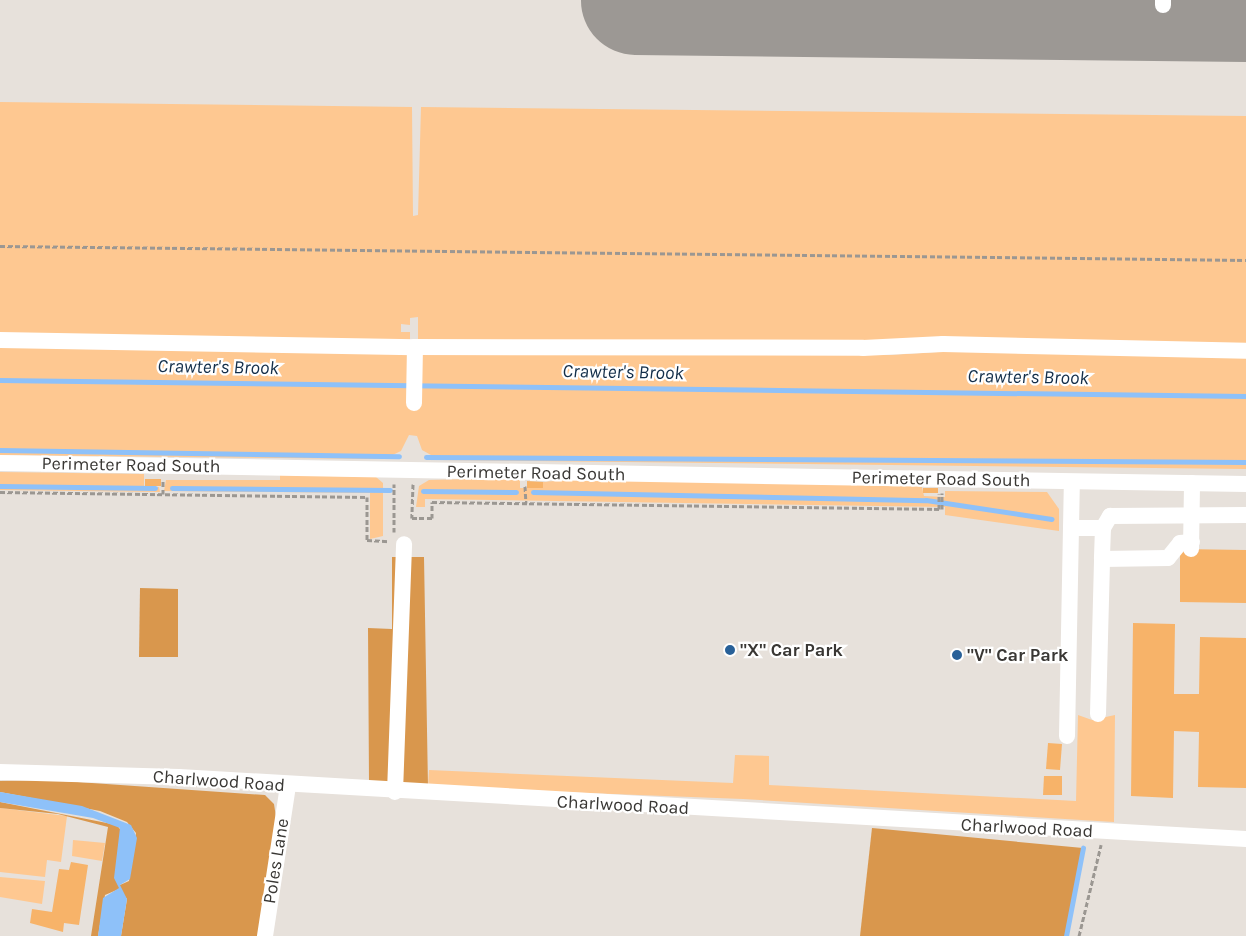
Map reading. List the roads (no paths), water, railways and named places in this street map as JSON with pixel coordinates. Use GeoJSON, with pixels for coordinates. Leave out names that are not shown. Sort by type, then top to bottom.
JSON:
{"type":"FeatureCollection","features":[{"type":"Feature","properties":{"kind":"street"},"geometry":{"type":"LineString","coordinates":[[0,340],[414,347],[863,348],[943,344],[1246,351]]}},
{"type":"Feature","properties":{"kind":"street"},"geometry":{"type":"LineString","coordinates":[[414,347],[414,403]]}},
{"type":"Feature","properties":{"kind":"street","name":"Perimeter Road South"},"geometry":{"type":"LineString","coordinates":[[0,462],[1246,484]]}},
{"type":"Feature","properties":{"kind":"street"},"geometry":{"type":"LineString","coordinates":[[1067,736],[1072,482]]}},
{"type":"Feature","properties":{"kind":"street"},"geometry":{"type":"LineString","coordinates":[[1102,559],[1168,558],[1180,543],[1192,546],[1192,483]]}},
{"type":"Feature","properties":{"kind":"street"},"geometry":{"type":"LineString","coordinates":[[1098,714],[1102,559],[1104,528],[1110,516],[1246,515]]}},
{"type":"Feature","properties":{"kind":"street"},"geometry":{"type":"LineString","coordinates":[[1071,528],[1104,528]]}},
{"type":"Feature","properties":{"kind":"street"},"geometry":{"type":"LineString","coordinates":[[395,792],[404,544]]}},
{"type":"Feature","properties":{"kind":"street","name":"Charlwood Road"},"geometry":{"type":"LineString","coordinates":[[0,772],[1246,839]]}},
{"type":"Feature","properties":{"kind":"street","name":"Poles Lane"},"geometry":{"type":"LineString","coordinates":[[264,936],[288,786]]}},
{"type":"Feature","properties":{"kind":"water"},"geometry":{"type":"Polygon","coordinates":[[[0,792],[82,806],[131,825],[137,838],[130,879],[120,885],[127,899],[121,936],[98,936],[103,898],[119,888],[114,878],[120,828],[93,818],[0,802],[0,792]]]}},
{"type":"Feature","properties":{"kind":"waterway","name":"Crawter's Brook"},"geometry":{"type":"LineString","coordinates":[[0,380],[1246,396]]}},
{"type":"Feature","properties":{"kind":"waterway"},"geometry":{"type":"LineString","coordinates":[[0,450],[399,456]]}},
{"type":"Feature","properties":{"kind":"waterway"},"geometry":{"type":"LineString","coordinates":[[426,457],[1246,462]]}},
{"type":"Feature","properties":{"kind":"waterway"},"geometry":{"type":"LineString","coordinates":[[0,486],[155,488]]}},
{"type":"Feature","properties":{"kind":"waterway"},"geometry":{"type":"LineString","coordinates":[[172,488],[390,490]]}},
{"type":"Feature","properties":{"kind":"waterway"},"geometry":{"type":"LineString","coordinates":[[423,491],[516,492]]}},
{"type":"Feature","properties":{"kind":"waterway"},"geometry":{"type":"LineString","coordinates":[[533,492],[926,500],[1052,519]]}},
{"type":"Feature","properties":{"kind":"waterway"},"geometry":{"type":"LineString","coordinates":[[1066,936],[1083,848]]}},
{"type":"Feature","properties":{"kind":"place","name":"\"X\" Car Park"},"geometry":{"type":"Point","coordinates":[730,650]}},
{"type":"Feature","properties":{"kind":"place","name":"\"V\" Car Park"},"geometry":{"type":"Point","coordinates":[957,655]}}]}
